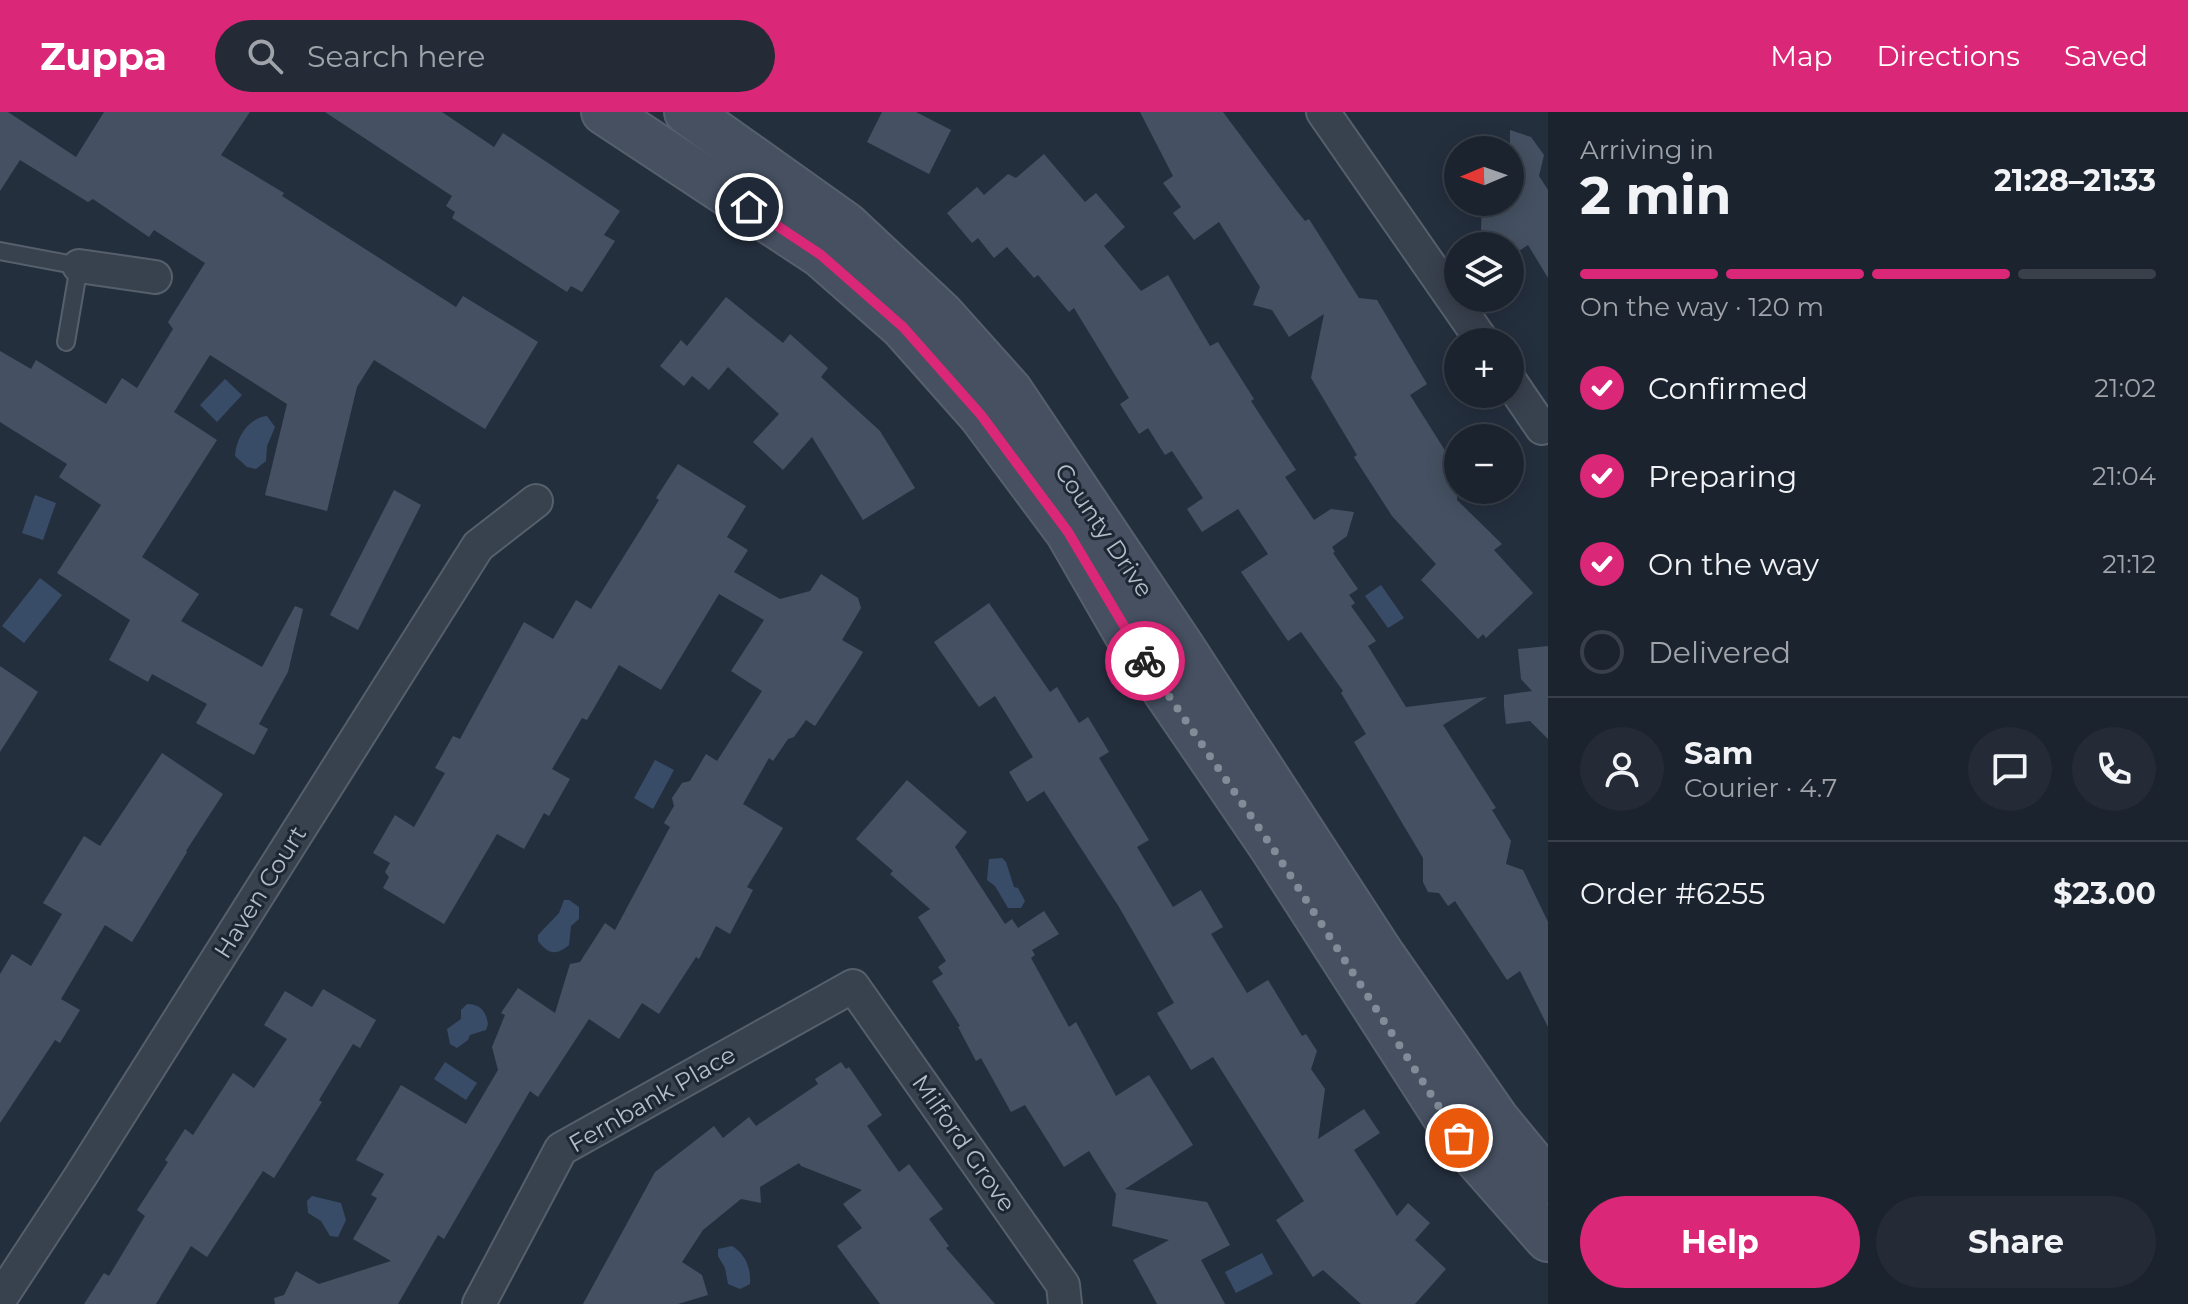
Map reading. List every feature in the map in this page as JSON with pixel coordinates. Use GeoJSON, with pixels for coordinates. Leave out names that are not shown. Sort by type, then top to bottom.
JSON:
{"type":"FeatureCollection","features":[{"type":"Feature","properties":{"kind":"main road","name":"County Drive"},"geometry":{"type":"LineString","coordinates":[[604,112],[821,255],[903,327],[981,415],[1068,532],[1128,636],[1272,847],[1459,1138],[1548,1239]]}},
{"type":"Feature","properties":{"kind":"main road","name":"County Drive"},"geometry":{"type":"LineString","coordinates":[[687,112],[738,126],[941,314],[1010,391],[1164,620],[1382,955],[1497,1120],[1548,1182]]}},
{"type":"Feature","properties":{"kind":"main road"},"geometry":{"type":"LineString","coordinates":[[703,176],[738,126]]}},
{"type":"Feature","properties":{"kind":"street"},"geometry":{"type":"LineString","coordinates":[[1323,112],[1473,328]]}},
{"type":"Feature","properties":{"kind":"street"},"geometry":{"type":"LineString","coordinates":[[79,266],[155,277]]}},
{"type":"Feature","properties":{"kind":"street"},"geometry":{"type":"LineString","coordinates":[[1524,402],[1542,428]]}},
{"type":"Feature","properties":{"kind":"street","name":"Haven Court"},"geometry":{"type":"LineString","coordinates":[[0,1299],[478,546],[536,501]]}},
{"type":"Feature","properties":{"kind":"street","name":"Fernbank Place"},"geometry":{"type":"LineString","coordinates":[[479,1304],[561,1149],[853,986]]}},
{"type":"Feature","properties":{"kind":"street","name":"Milford Grove"},"geometry":{"type":"LineString","coordinates":[[853,986],[1063,1285],[1065,1304]]}},
{"type":"Feature","properties":{"kind":"lane"},"geometry":{"type":"LineString","coordinates":[[0,251],[79,266],[66,342]]}},
{"type":"Feature","properties":{"kind":"water"},"geometry":{"type":"Polygon","coordinates":[[[225,379],[242,395],[217,422],[200,405],[225,379]]]}},
{"type":"Feature","properties":{"kind":"water"},"geometry":{"type":"Polygon","coordinates":[[[267,416],[275,427],[267,446],[266,461],[256,469],[247,467],[235,456],[238,442],[249,425],[267,416]]]}},
{"type":"Feature","properties":{"kind":"water"},"geometry":{"type":"Polygon","coordinates":[[[35,495],[56,503],[43,540],[22,533],[35,495]]]}},
{"type":"Feature","properties":{"kind":"water"},"geometry":{"type":"Polygon","coordinates":[[[40,578],[62,595],[24,643],[2,626],[40,578]]]}},
{"type":"Feature","properties":{"kind":"water"},"geometry":{"type":"Polygon","coordinates":[[[1381,585],[1404,618],[1388,628],[1365,596],[1381,585]]]}},
{"type":"Feature","properties":{"kind":"water"},"geometry":{"type":"Polygon","coordinates":[[[655,760],[674,770],[653,809],[634,798],[655,760]]]}},
{"type":"Feature","properties":{"kind":"water"},"geometry":{"type":"Polygon","coordinates":[[[1002,858],[1014,887],[1018,888],[1025,901],[1021,908],[1008,908],[995,886],[987,880],[989,859],[1002,858]]]}},
{"type":"Feature","properties":{"kind":"water"},"geometry":{"type":"Polygon","coordinates":[[[564,900],[579,907],[579,919],[571,926],[569,945],[552,952],[538,941],[538,935],[559,913],[564,900]]]}},
{"type":"Feature","properties":{"kind":"water"},"geometry":{"type":"Polygon","coordinates":[[[467,1004],[482,1009],[488,1024],[486,1030],[470,1035],[457,1048],[450,1044],[447,1029],[461,1019],[461,1010],[467,1004]]]}},
{"type":"Feature","properties":{"kind":"water"},"geometry":{"type":"Polygon","coordinates":[[[445,1062],[477,1083],[466,1100],[434,1079],[445,1062]]]}},
{"type":"Feature","properties":{"kind":"water"},"geometry":{"type":"Polygon","coordinates":[[[312,1196],[341,1203],[346,1220],[338,1237],[330,1236],[321,1221],[308,1213],[307,1201],[312,1196]]]}},
{"type":"Feature","properties":{"kind":"water"},"geometry":{"type":"Polygon","coordinates":[[[732,1246],[747,1262],[750,1273],[750,1284],[740,1289],[728,1284],[725,1268],[718,1256],[718,1249],[732,1246]]]}},
{"type":"Feature","properties":{"kind":"water"},"geometry":{"type":"Polygon","coordinates":[[[1262,1253],[1273,1274],[1236,1293],[1225,1272],[1262,1253]]]}},
{"type":"Feature","properties":{"kind":"building"},"geometry":{"type":"Polygon","coordinates":[[[0,112],[8,112],[76,157],[104,112],[250,112],[221,155],[456,307],[463,296],[538,342],[485,429],[374,360],[357,387],[327,511],[265,495],[287,404],[210,355],[174,412],[217,440],[142,557],[199,594],[181,621],[262,667],[295,606],[303,609],[288,672],[259,724],[268,729],[254,755],[196,723],[207,704],[152,674],[148,682],[109,660],[130,620],[57,573],[101,505],[59,477],[67,464],[0,422],[0,351],[31,369],[36,360],[106,404],[122,378],[137,388],[173,329],[168,322],[205,263],[154,230],[149,237],[93,199],[88,202],[20,160],[0,191],[0,112]]]}},
{"type":"Feature","properties":{"kind":"building"},"geometry":{"type":"Polygon","coordinates":[[[325,112],[442,112],[494,147],[503,133],[620,211],[604,235],[615,241],[582,292],[571,286],[567,292],[452,218],[455,212],[446,206],[452,196],[325,112]]]}},
{"type":"Feature","properties":{"kind":"building"},"geometry":{"type":"Polygon","coordinates":[[[882,112],[916,112],[951,130],[929,174],[867,142],[882,112]]]}},
{"type":"Feature","properties":{"kind":"building"},"geometry":{"type":"Polygon","coordinates":[[[1140,112],[1223,112],[1296,210],[1305,221],[1309,219],[1359,298],[1377,300],[1427,384],[1410,395],[1444,449],[1444,504],[1461,504],[1502,544],[1494,550],[1533,593],[1486,638],[1483,634],[1478,639],[1421,580],[1436,564],[1392,516],[1354,457],[1357,455],[1311,378],[1324,314],[1289,337],[1272,310],[1253,305],[1260,287],[1219,222],[1194,240],[1173,213],[1181,207],[1163,183],[1173,176],[1140,112]]]}},
{"type":"Feature","properties":{"kind":"building"},"geometry":{"type":"Polygon","coordinates":[[[1510,130],[1531,137],[1544,155],[1539,176],[1548,190],[1548,278],[1528,245],[1524,248],[1524,232],[1483,232],[1481,229],[1481,216],[1524,216],[1524,136],[1510,136],[1510,130]]]}},
{"type":"Feature","properties":{"kind":"building"},"geometry":{"type":"Polygon","coordinates":[[[1044,154],[1085,202],[1096,193],[1125,227],[1104,246],[1141,291],[1168,275],[1210,346],[1218,342],[1254,399],[1251,401],[1296,470],[1285,477],[1314,520],[1331,509],[1354,512],[1347,536],[1332,547],[1333,553],[1358,589],[1349,595],[1355,603],[1351,606],[1376,641],[1368,646],[1406,707],[1487,697],[1443,725],[1496,808],[1492,810],[1511,841],[1506,864],[1523,870],[1548,922],[1548,1027],[1520,971],[1507,980],[1455,901],[1448,906],[1439,893],[1428,892],[1423,882],[1423,858],[1354,742],[1366,734],[1341,693],[1343,691],[1301,632],[1288,641],[1241,572],[1268,554],[1238,509],[1202,532],[1187,509],[1203,498],[1172,451],[1165,455],[1148,428],[1139,434],[1120,404],[1129,398],[1074,308],[1069,312],[1038,275],[1034,278],[1007,247],[994,258],[978,238],[972,243],[947,213],[977,187],[984,195],[1008,174],[1016,178],[1044,154]]]}},
{"type":"Feature","properties":{"kind":"building"},"geometry":{"type":"Polygon","coordinates":[[[726,297],[783,343],[790,334],[828,368],[821,377],[880,431],[915,488],[863,520],[812,437],[783,470],[753,442],[779,414],[728,367],[709,390],[692,376],[684,386],[660,366],[681,340],[687,346],[726,297]]]}},
{"type":"Feature","properties":{"kind":"building"},"geometry":{"type":"Polygon","coordinates":[[[678,464],[746,506],[727,537],[748,550],[734,572],[780,599],[810,591],[821,574],[858,598],[861,608],[842,640],[863,652],[815,726],[806,720],[773,761],[769,758],[743,804],[783,828],[747,887],[753,890],[730,934],[716,926],[699,959],[696,957],[659,1014],[642,1003],[619,1039],[589,1019],[538,1097],[530,1091],[444,1239],[438,1235],[398,1304],[275,1304],[274,1298],[284,1295],[296,1271],[319,1284],[391,1261],[353,1239],[377,1198],[371,1195],[384,1174],[356,1160],[401,1085],[466,1124],[498,1070],[492,1047],[505,1015],[501,1013],[518,988],[555,1013],[570,964],[580,962],[605,923],[615,930],[670,827],[664,823],[674,806],[672,798],[682,783],[690,781],[706,754],[717,761],[762,691],[731,671],[764,620],[719,594],[661,690],[619,665],[587,720],[582,718],[552,769],[570,779],[549,816],[544,813],[524,849],[497,834],[444,924],[383,888],[389,877],[385,872],[390,863],[373,853],[395,815],[414,827],[445,773],[435,768],[453,736],[460,739],[524,622],[553,639],[576,600],[591,609],[678,464]]]}},
{"type":"Feature","properties":{"kind":"building"},"geometry":{"type":"Polygon","coordinates":[[[394,490],[421,505],[358,630],[330,615],[394,490]]]}},
{"type":"Feature","properties":{"kind":"building"},"geometry":{"type":"Polygon","coordinates":[[[989,603],[1050,692],[1057,687],[1079,723],[1088,717],[1109,752],[1099,758],[1149,840],[1137,847],[1173,907],[1201,890],[1223,927],[1211,934],[1247,993],[1268,980],[1302,1036],[1306,1034],[1317,1051],[1311,1069],[1325,1089],[1318,1139],[1364,1109],[1380,1133],[1354,1150],[1397,1216],[1408,1203],[1430,1223],[1415,1240],[1446,1269],[1415,1304],[1361,1304],[1323,1270],[1313,1277],[1276,1220],[1304,1201],[1213,1057],[1191,1070],[1157,1013],[1174,1003],[1119,907],[1044,791],[1027,802],[1009,772],[1033,757],[995,696],[979,707],[934,642],[989,603]]]}},
{"type":"Feature","properties":{"kind":"building"},"geometry":{"type":"Polygon","coordinates":[[[1548,646],[1548,739],[1530,721],[1506,724],[1504,695],[1532,691],[1521,679],[1518,649],[1548,646]]]}},
{"type":"Feature","properties":{"kind":"building"},"geometry":{"type":"Polygon","coordinates":[[[0,666],[38,692],[0,752],[0,666]]]}},
{"type":"Feature","properties":{"kind":"building"},"geometry":{"type":"Polygon","coordinates":[[[162,753],[223,794],[132,942],[105,925],[61,999],[80,1010],[60,1043],[55,1040],[0,1123],[0,974],[12,954],[31,966],[62,914],[43,903],[84,836],[100,846],[162,753]]]}},
{"type":"Feature","properties":{"kind":"building"},"geometry":{"type":"Polygon","coordinates":[[[907,780],[967,832],[955,847],[1005,924],[1012,919],[1018,928],[1044,911],[1059,934],[1032,950],[1035,955],[1031,958],[1069,1027],[1076,1022],[1116,1096],[1149,1075],[1193,1145],[1125,1189],[1207,1202],[1230,1245],[1201,1260],[1225,1304],[1157,1304],[1133,1260],[1169,1240],[1112,1226],[1116,1194],[1089,1151],[1064,1167],[1025,1105],[1011,1112],[981,1058],[976,1061],[960,1026],[932,981],[943,974],[938,967],[946,961],[918,917],[930,909],[856,839],[907,780]]]}},
{"type":"Feature","properties":{"kind":"building"},"geometry":{"type":"Polygon","coordinates":[[[323,989],[376,1020],[360,1048],[353,1044],[319,1100],[322,1102],[274,1178],[263,1171],[207,1257],[191,1246],[156,1304],[84,1304],[104,1273],[109,1276],[145,1216],[137,1210],[185,1129],[193,1135],[233,1073],[254,1088],[287,1039],[264,1025],[285,991],[312,1007],[323,989]]]}},
{"type":"Feature","properties":{"kind":"building"},"geometry":{"type":"Polygon","coordinates":[[[841,1062],[846,1069],[849,1067],[882,1115],[867,1126],[899,1172],[909,1164],[943,1209],[929,1219],[949,1246],[946,1248],[995,1304],[880,1304],[837,1246],[862,1228],[843,1204],[862,1190],[799,1163],[760,1187],[761,1203],[741,1199],[703,1230],[682,1262],[702,1275],[708,1295],[678,1304],[583,1304],[655,1172],[714,1126],[723,1138],[749,1117],[756,1126],[818,1084],[815,1079],[841,1062]]]}},
{"type":"Feature","properties":{"kind":"way so far"},"geometry":{"type":"LineString","coordinates":[[1145,661],[1272,847],[1459,1138]]}},
{"type":"Feature","properties":{"kind":"route"},"geometry":{"type":"LineString","coordinates":[[749,207],[821,255],[903,327],[981,415],[1068,532],[1145,661]]}}]}
